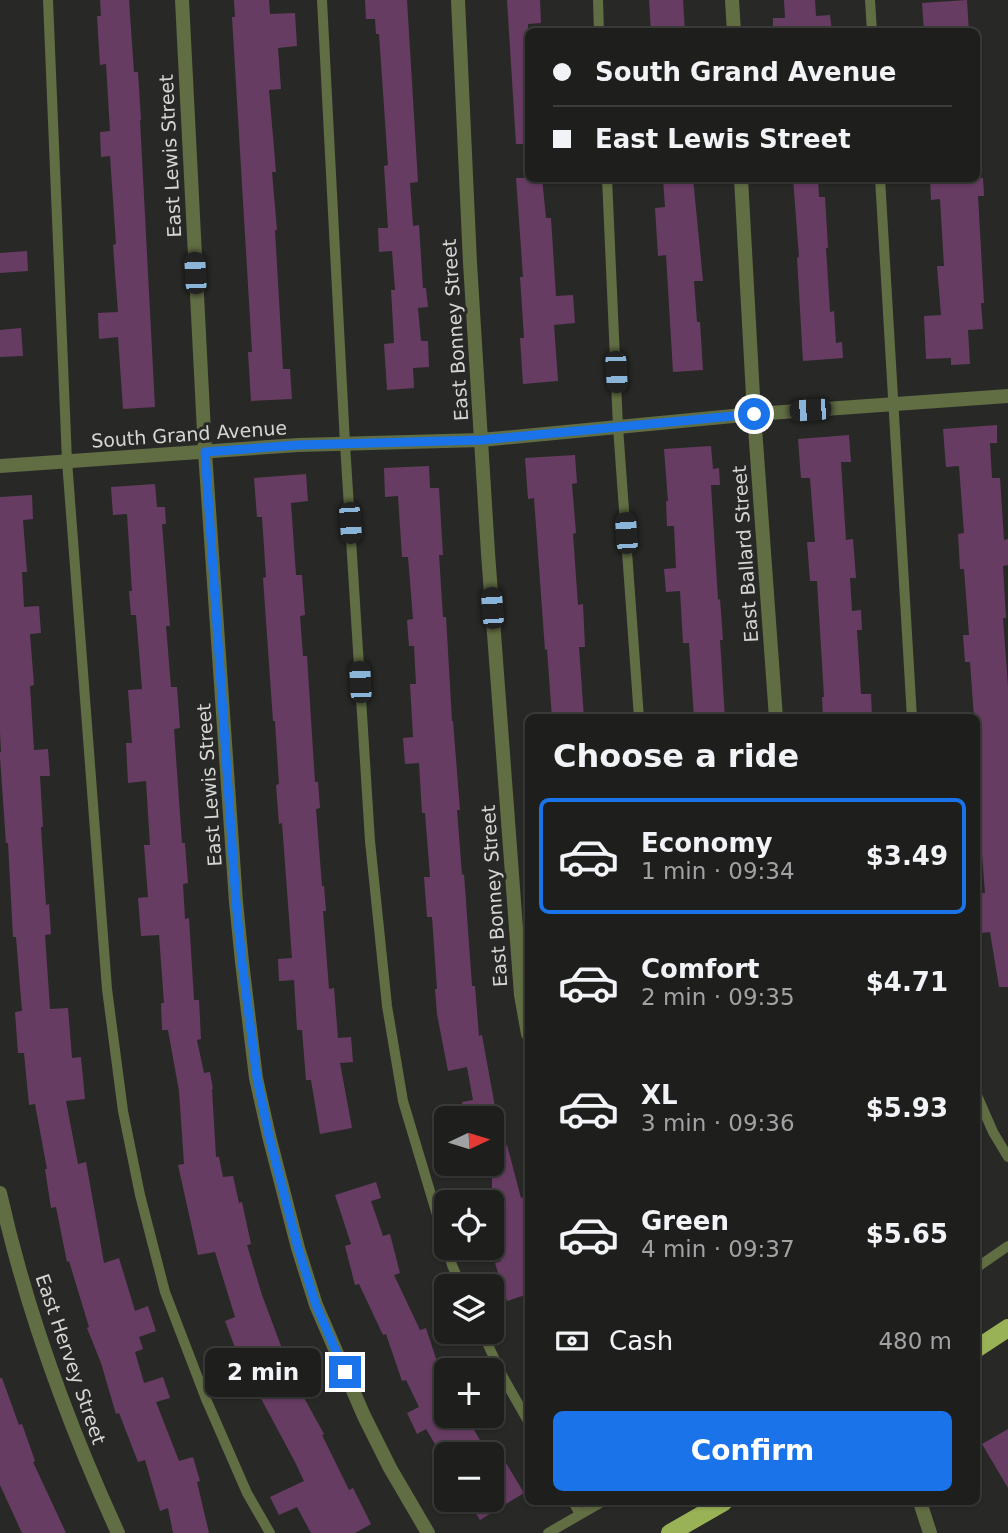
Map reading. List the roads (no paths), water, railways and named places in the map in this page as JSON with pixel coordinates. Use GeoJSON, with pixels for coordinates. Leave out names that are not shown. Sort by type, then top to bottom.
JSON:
{"type":"FeatureCollection","features":[{"type":"Feature","properties":{"kind":"main road"},"geometry":{"type":"LineString","coordinates":[[980,1346],[1008,1328]]}},
{"type":"Feature","properties":{"kind":"main road"},"geometry":{"type":"LineString","coordinates":[[670,1533],[719,1505]]}},
{"type":"Feature","properties":{"kind":"street","name":"East Lewis Street"},"geometry":{"type":"LineString","coordinates":[[182,0],[205,452],[236,902],[257,1078],[298,1248],[316,1305],[363,1416],[428,1533]]}},
{"type":"Feature","properties":{"kind":"street","name":"East Bonney Street"},"geometry":{"type":"LineString","coordinates":[[458,0],[470,263],[488,553],[521,995],[525,1017]]}},
{"type":"Feature","properties":{"kind":"street"},"geometry":{"type":"LineString","coordinates":[[732,0],[734,28]]}},
{"type":"Feature","properties":{"kind":"street","name":"East Ballard Street"},"geometry":{"type":"LineString","coordinates":[[741,182],[754,414],[776,714]]}},
{"type":"Feature","properties":{"kind":"street","name":"South Grand Avenue"},"geometry":{"type":"LineString","coordinates":[[0,466],[298,445],[481,440],[754,414],[1008,396]]}},
{"type":"Feature","properties":{"kind":"street","name":"East Hervey Street"},"geometry":{"type":"LineString","coordinates":[[0,1193],[29,1302],[58,1388],[90,1472],[118,1533]]}},
{"type":"Feature","properties":{"kind":"street"},"geometry":{"type":"LineString","coordinates":[[921,1505],[930,1533]]}},
{"type":"Feature","properties":{"kind":"lane"},"geometry":{"type":"LineString","coordinates":[[48,0],[67,461],[107,989],[123,1111],[140,1195],[165,1292],[206,1399],[247,1493],[270,1533]]}},
{"type":"Feature","properties":{"kind":"lane"},"geometry":{"type":"LineString","coordinates":[[322,0],[345,444],[370,841],[387,1006],[403,1101],[456,1274]]}},
{"type":"Feature","properties":{"kind":"lane"},"geometry":{"type":"LineString","coordinates":[[598,0],[600,28]]}},
{"type":"Feature","properties":{"kind":"lane"},"geometry":{"type":"LineString","coordinates":[[870,0],[872,28]]}},
{"type":"Feature","properties":{"kind":"lane"},"geometry":{"type":"LineString","coordinates":[[607,182],[618,427],[639,714]]}},
{"type":"Feature","properties":{"kind":"lane"},"geometry":{"type":"LineString","coordinates":[[880,182],[912,714]]}},
{"type":"Feature","properties":{"kind":"lane"},"geometry":{"type":"LineString","coordinates":[[980,1102],[1008,1157]]}},
{"type":"Feature","properties":{"kind":"lane"},"geometry":{"type":"LineString","coordinates":[[980,1265],[1008,1246]]}},
{"type":"Feature","properties":{"kind":"lane"},"geometry":{"type":"LineString","coordinates":[[488,1344],[525,1417]]}},
{"type":"Feature","properties":{"kind":"lane"},"geometry":{"type":"LineString","coordinates":[[575,1505],[580,1514]]}},
{"type":"Feature","properties":{"kind":"lane"},"geometry":{"type":"LineString","coordinates":[[548,1533],[596,1505]]}}]}
